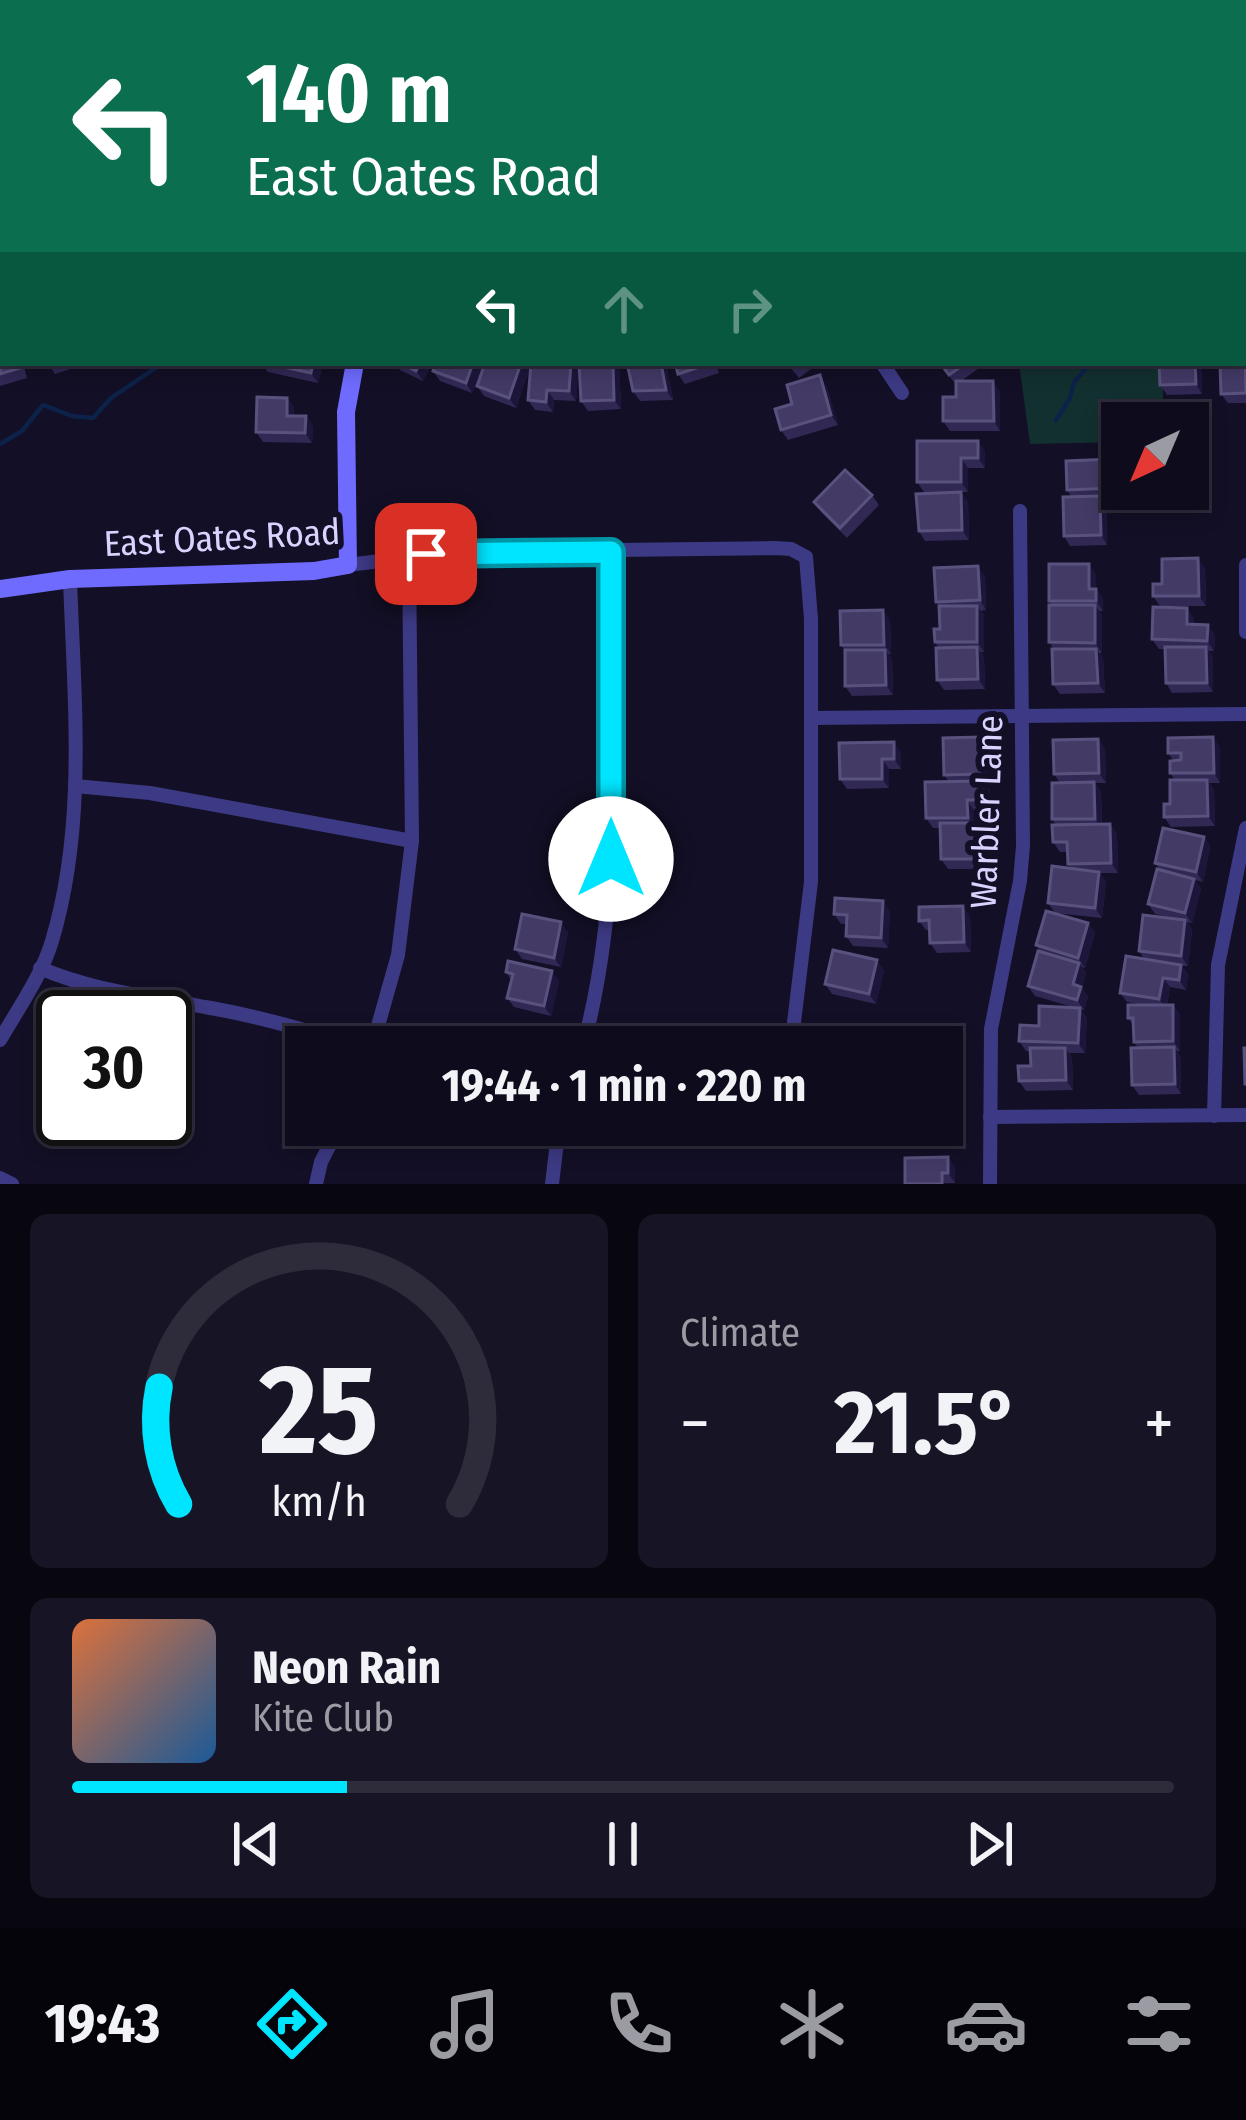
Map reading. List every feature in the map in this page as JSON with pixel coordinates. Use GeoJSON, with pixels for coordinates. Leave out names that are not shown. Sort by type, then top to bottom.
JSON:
{"type":"FeatureCollection","features":[{"type":"Feature","properties":{"kind":"street"},"geometry":{"type":"LineString","coordinates":[[348,565],[346,412],[355,366]]}},
{"type":"Feature","properties":{"kind":"street"},"geometry":{"type":"LineString","coordinates":[[884,366],[902,393]]}},
{"type":"Feature","properties":{"kind":"street","name":"Warbler Lane"},"geometry":{"type":"LineString","coordinates":[[990,1184],[994,999],[1011,931],[1023,846],[1020,512]]}},
{"type":"Feature","properties":{"kind":"street","name":"East Oates Road"},"geometry":{"type":"LineString","coordinates":[[0,589],[70,579],[314,571],[452,552],[791,549],[806,557],[811,718]]}},
{"type":"Feature","properties":{"kind":"street"},"geometry":{"type":"LineString","coordinates":[[588,1026],[604,956],[611,859],[611,552]]}},
{"type":"Feature","properties":{"kind":"street"},"geometry":{"type":"LineString","coordinates":[[378,1026],[398,955],[412,841],[409,556]]}},
{"type":"Feature","properties":{"kind":"street"},"geometry":{"type":"LineString","coordinates":[[1246,565],[1246,632]]}},
{"type":"Feature","properties":{"kind":"street"},"geometry":{"type":"LineString","coordinates":[[0,1040],[51,946],[63,897],[76,787],[70,579]]}},
{"type":"Feature","properties":{"kind":"street"},"geometry":{"type":"LineString","coordinates":[[793,1026],[811,881],[811,718],[1246,714]]}},
{"type":"Feature","properties":{"kind":"street"},"geometry":{"type":"LineString","coordinates":[[76,787],[150,793],[412,841]]}},
{"type":"Feature","properties":{"kind":"street"},"geometry":{"type":"LineString","coordinates":[[1214,1116],[1218,965],[1246,829]]}},
{"type":"Feature","properties":{"kind":"street"},"geometry":{"type":"LineString","coordinates":[[40,968],[112,992],[293,1026]]}},
{"type":"Feature","properties":{"kind":"street"},"geometry":{"type":"LineString","coordinates":[[990,1117],[1246,1115]]}},
{"type":"Feature","properties":{"kind":"street"},"geometry":{"type":"LineString","coordinates":[[316,1184],[329,1146]]}},
{"type":"Feature","properties":{"kind":"street"},"geometry":{"type":"LineString","coordinates":[[552,1184],[557,1146]]}},
{"type":"Feature","properties":{"kind":"street"},"geometry":{"type":"LineString","coordinates":[[0,1178],[12,1184]]}},
{"type":"Feature","properties":{"kind":"green space"},"geometry":{"type":"Polygon","coordinates":[[[1019,366],[1163,366],[1163,402],[1101,402],[1101,442],[1030,444],[1019,366]]]}},
{"type":"Feature","properties":{"kind":"building"},"geometry":{"type":"Polygon","coordinates":[[[0,366],[20,366],[20,368],[0,374],[0,366]]]}},
{"type":"Feature","properties":{"kind":"building"},"geometry":{"type":"Polygon","coordinates":[[[279,366],[312,366],[311,373],[279,366]]]}},
{"type":"Feature","properties":{"kind":"building"},"geometry":{"type":"Polygon","coordinates":[[[435,366],[472,366],[466,383],[433,371],[435,366]]]}},
{"type":"Feature","properties":{"kind":"building"},"geometry":{"type":"Polygon","coordinates":[[[484,366],[520,366],[509,398],[477,386],[484,366]]]}},
{"type":"Feature","properties":{"kind":"building"},"geometry":{"type":"Polygon","coordinates":[[[531,366],[571,366],[569,391],[547,390],[546,402],[528,400],[531,366]]]}},
{"type":"Feature","properties":{"kind":"building"},"geometry":{"type":"Polygon","coordinates":[[[579,366],[613,366],[614,400],[581,401],[579,366]]]}},
{"type":"Feature","properties":{"kind":"building"},"geometry":{"type":"Polygon","coordinates":[[[628,366],[662,366],[666,390],[633,391],[628,366]]]}},
{"type":"Feature","properties":{"kind":"building"},"geometry":{"type":"Polygon","coordinates":[[[676,366],[703,366],[678,374],[676,366]]]}},
{"type":"Feature","properties":{"kind":"building"},"geometry":{"type":"Polygon","coordinates":[[[1159,366],[1195,366],[1196,384],[1160,385],[1159,366]]]}},
{"type":"Feature","properties":{"kind":"building"},"geometry":{"type":"Polygon","coordinates":[[[1220,366],[1245,366],[1246,393],[1221,394],[1220,366]]]}},
{"type":"Feature","properties":{"kind":"building"},"geometry":{"type":"Polygon","coordinates":[[[820,375],[831,415],[781,430],[775,409],[792,404],[787,385],[820,375]]]}},
{"type":"Feature","properties":{"kind":"building"},"geometry":{"type":"Polygon","coordinates":[[[956,381],[993,381],[994,421],[943,421],[943,397],[956,397],[956,381]]]}},
{"type":"Feature","properties":{"kind":"building"},"geometry":{"type":"Polygon","coordinates":[[[257,397],[287,398],[287,416],[306,416],[305,433],[256,432],[257,397]]]}},
{"type":"Feature","properties":{"kind":"building"},"geometry":{"type":"Polygon","coordinates":[[[917,441],[978,441],[978,458],[961,458],[961,482],[917,482],[917,441]]]}},
{"type":"Feature","properties":{"kind":"building"},"geometry":{"type":"Polygon","coordinates":[[[1101,459],[1101,489],[1067,490],[1066,461],[1101,459]]]}},
{"type":"Feature","properties":{"kind":"building"},"geometry":{"type":"Polygon","coordinates":[[[845,470],[872,495],[840,528],[814,502],[845,470]]]}},
{"type":"Feature","properties":{"kind":"building"},"geometry":{"type":"Polygon","coordinates":[[[961,492],[962,530],[919,531],[916,494],[961,492]]]}},
{"type":"Feature","properties":{"kind":"building"},"geometry":{"type":"Polygon","coordinates":[[[1100,496],[1101,535],[1064,536],[1063,497],[1100,496]]]}},
{"type":"Feature","properties":{"kind":"building"},"geometry":{"type":"Polygon","coordinates":[[[1198,558],[1199,596],[1153,596],[1153,584],[1162,584],[1162,559],[1198,558]]]}},
{"type":"Feature","properties":{"kind":"building"},"geometry":{"type":"Polygon","coordinates":[[[1049,564],[1089,564],[1089,589],[1096,589],[1096,601],[1049,601],[1049,564]]]}},
{"type":"Feature","properties":{"kind":"building"},"geometry":{"type":"Polygon","coordinates":[[[978,566],[980,600],[936,602],[934,568],[978,566]]]}},
{"type":"Feature","properties":{"kind":"building"},"geometry":{"type":"Polygon","coordinates":[[[1049,605],[1095,605],[1095,643],[1049,642],[1049,605]]]}},
{"type":"Feature","properties":{"kind":"building"},"geometry":{"type":"Polygon","coordinates":[[[939,606],[977,606],[977,642],[935,642],[939,606]]]}},
{"type":"Feature","properties":{"kind":"building"},"geometry":{"type":"Polygon","coordinates":[[[1153,607],[1187,608],[1187,624],[1208,625],[1207,641],[1152,639],[1153,607]]]}},
{"type":"Feature","properties":{"kind":"building"},"geometry":{"type":"Polygon","coordinates":[[[883,610],[884,645],[841,645],[840,611],[883,610]]]}},
{"type":"Feature","properties":{"kind":"building"},"geometry":{"type":"Polygon","coordinates":[[[977,647],[978,679],[937,680],[936,648],[977,647]]]}},
{"type":"Feature","properties":{"kind":"building"},"geometry":{"type":"Polygon","coordinates":[[[1165,647],[1206,647],[1207,683],[1166,683],[1165,647]]]}},
{"type":"Feature","properties":{"kind":"building"},"geometry":{"type":"Polygon","coordinates":[[[1052,649],[1096,649],[1098,683],[1053,684],[1052,649]]]}},
{"type":"Feature","properties":{"kind":"building"},"geometry":{"type":"Polygon","coordinates":[[[845,650],[885,650],[886,685],[845,686],[845,650]]]}},
{"type":"Feature","properties":{"kind":"building"},"geometry":{"type":"Polygon","coordinates":[[[980,737],[981,774],[944,775],[943,738],[980,737]]]}},
{"type":"Feature","properties":{"kind":"building"},"geometry":{"type":"Polygon","coordinates":[[[1213,737],[1214,773],[1170,773],[1170,761],[1181,760],[1181,753],[1168,753],[1168,738],[1213,737]]]}},
{"type":"Feature","properties":{"kind":"building"},"geometry":{"type":"Polygon","coordinates":[[[1098,739],[1099,773],[1054,774],[1053,740],[1098,739]]]}},
{"type":"Feature","properties":{"kind":"building"},"geometry":{"type":"Polygon","coordinates":[[[894,742],[894,759],[882,759],[882,779],[840,779],[839,743],[894,742]]]}},
{"type":"Feature","properties":{"kind":"building"},"geometry":{"type":"Polygon","coordinates":[[[1170,780],[1207,780],[1208,816],[1164,817],[1164,804],[1170,804],[1170,780]]]}},
{"type":"Feature","properties":{"kind":"building"},"geometry":{"type":"Polygon","coordinates":[[[983,781],[983,800],[967,800],[968,818],[926,818],[925,782],[983,781]]]}},
{"type":"Feature","properties":{"kind":"building"},"geometry":{"type":"Polygon","coordinates":[[[1094,782],[1095,819],[1052,819],[1052,783],[1094,782]]]}},
{"type":"Feature","properties":{"kind":"building"},"geometry":{"type":"Polygon","coordinates":[[[940,823],[981,823],[981,859],[941,859],[940,823]]]}},
{"type":"Feature","properties":{"kind":"building"},"geometry":{"type":"Polygon","coordinates":[[[1110,824],[1111,863],[1068,864],[1067,842],[1053,842],[1052,825],[1110,824]]]}},
{"type":"Feature","properties":{"kind":"building"},"geometry":{"type":"Polygon","coordinates":[[[1163,828],[1204,837],[1196,872],[1155,863],[1163,828]]]}},
{"type":"Feature","properties":{"kind":"building"},"geometry":{"type":"Polygon","coordinates":[[[1052,866],[1099,872],[1095,908],[1048,903],[1052,866]]]}},
{"type":"Feature","properties":{"kind":"building"},"geometry":{"type":"Polygon","coordinates":[[[1157,869],[1194,879],[1185,913],[1148,904],[1157,869]]]}},
{"type":"Feature","properties":{"kind":"building"},"geometry":{"type":"Polygon","coordinates":[[[835,898],[883,901],[881,938],[846,936],[847,915],[834,914],[835,898]]]}},
{"type":"Feature","properties":{"kind":"building"},"geometry":{"type":"Polygon","coordinates":[[[963,906],[964,942],[930,943],[929,920],[919,921],[919,907],[963,906]]]}},
{"type":"Feature","properties":{"kind":"building"},"geometry":{"type":"Polygon","coordinates":[[[1046,911],[1088,923],[1078,958],[1036,945],[1046,911]]]}},
{"type":"Feature","properties":{"kind":"building"},"geometry":{"type":"Polygon","coordinates":[[[522,914],[561,922],[554,958],[515,949],[522,914]]]}},
{"type":"Feature","properties":{"kind":"building"},"geometry":{"type":"Polygon","coordinates":[[[1143,915],[1185,920],[1181,956],[1139,951],[1143,915]]]}},
{"type":"Feature","properties":{"kind":"building"},"geometry":{"type":"Polygon","coordinates":[[[833,950],[877,960],[869,994],[825,984],[833,950]]]}},
{"type":"Feature","properties":{"kind":"building"},"geometry":{"type":"Polygon","coordinates":[[[1038,951],[1079,963],[1073,984],[1081,987],[1077,1000],[1028,986],[1038,951]]]}},
{"type":"Feature","properties":{"kind":"building"},"geometry":{"type":"Polygon","coordinates":[[[1126,956],[1181,965],[1179,980],[1163,978],[1159,999],[1120,993],[1126,956]]]}},
{"type":"Feature","properties":{"kind":"building"},"geometry":{"type":"Polygon","coordinates":[[[508,961],[552,971],[544,1006],[507,998],[513,974],[506,972],[508,961]]]}},
{"type":"Feature","properties":{"kind":"building"},"geometry":{"type":"Polygon","coordinates":[[[1128,1005],[1173,1005],[1173,1041],[1134,1042],[1128,1005]]]}},
{"type":"Feature","properties":{"kind":"building"},"geometry":{"type":"Polygon","coordinates":[[[1039,1006],[1080,1008],[1078,1043],[1019,1041],[1020,1025],[1039,1026],[1039,1006]]]}},
{"type":"Feature","properties":{"kind":"building"},"geometry":{"type":"Polygon","coordinates":[[[1174,1047],[1175,1084],[1132,1085],[1131,1048],[1174,1047]]]}},
{"type":"Feature","properties":{"kind":"building"},"geometry":{"type":"Polygon","coordinates":[[[1030,1048],[1065,1048],[1066,1080],[1019,1081],[1018,1066],[1031,1066],[1030,1048]]]}},
{"type":"Feature","properties":{"kind":"building"},"geometry":{"type":"Polygon","coordinates":[[[948,1157],[942,1184],[905,1184],[905,1158],[948,1157]]]}},
{"type":"Feature","properties":{"kind":"waterway"},"geometry":{"type":"LineString","coordinates":[[0,444],[22,431],[43,405],[93,418],[111,398],[159,366]]}},
{"type":"Feature","properties":{"kind":"waterway"},"geometry":{"type":"LineString","coordinates":[[1056,420],[1074,382],[1088,366]]}},
{"type":"Feature","properties":{"kind":"route"},"geometry":{"type":"LineString","coordinates":[[426,554],[611,552],[611,859]]}}]}
